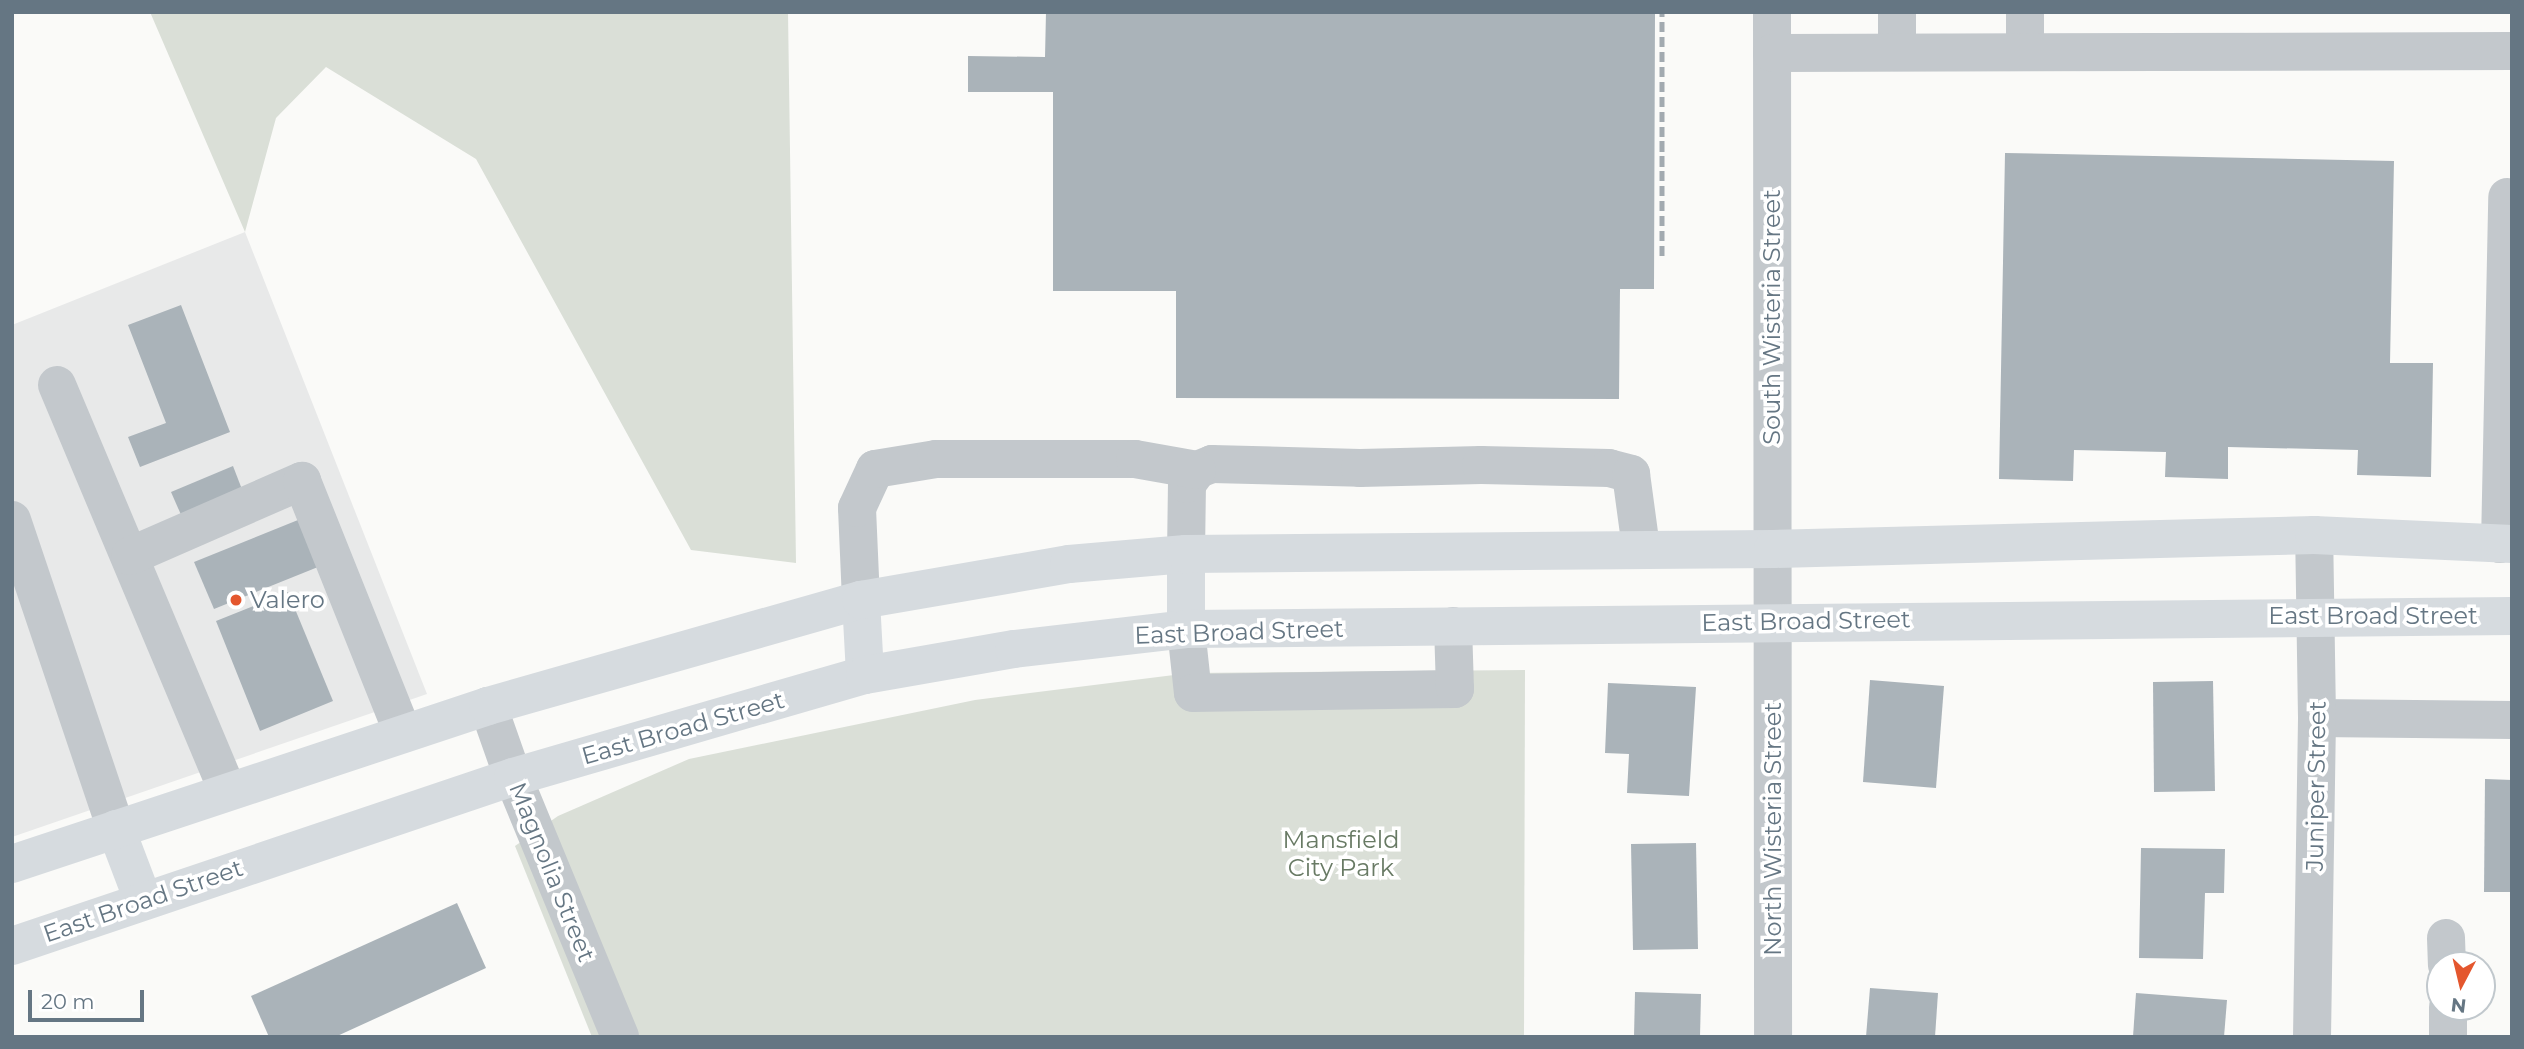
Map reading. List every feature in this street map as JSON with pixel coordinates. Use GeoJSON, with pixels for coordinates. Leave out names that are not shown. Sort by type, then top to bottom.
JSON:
{"type":"FeatureCollection","features":[{"type":"Feature","properties":{"kind":"main road"},"geometry":{"type":"LineString","coordinates":[[12,864],[488,706],[861,600],[1069,564],[1186,554],[1641,548],[1773,549],[2314,535],[2506,544]]}},
{"type":"Feature","properties":{"kind":"main road"},"geometry":{"type":"LineString","coordinates":[[1186,554],[1186,629]]}},
{"type":"Feature","properties":{"kind":"main road"},"geometry":{"type":"LineString","coordinates":[[861,600],[865,675]]}},
{"type":"Feature","properties":{"kind":"main road","name":"East Broad Street"},"geometry":{"type":"LineString","coordinates":[[12,946],[513,777],[865,675],[1014,649],[1186,629],[2315,615],[2512,616]]}},
{"type":"Feature","properties":{"kind":"main road"},"geometry":{"type":"LineString","coordinates":[[116,830],[143,900]]}},
{"type":"Feature","properties":{"kind":"street","name":"South Wisteria Street"},"geometry":{"type":"LineString","coordinates":[[1772,12],[1772,621]]}},
{"type":"Feature","properties":{"kind":"street"},"geometry":{"type":"LineString","coordinates":[[1897,51],[1898,12]]}},
{"type":"Feature","properties":{"kind":"street"},"geometry":{"type":"LineString","coordinates":[[2025,12],[2025,50]]}},
{"type":"Feature","properties":{"kind":"street"},"geometry":{"type":"LineString","coordinates":[[1772,53],[2025,50],[2512,51]]}},
{"type":"Feature","properties":{"kind":"street"},"geometry":{"type":"LineString","coordinates":[[2506,544],[2507,197]]}},
{"type":"Feature","properties":{"kind":"street"},"geometry":{"type":"LineString","coordinates":[[57,385],[228,792]]}},
{"type":"Feature","properties":{"kind":"street"},"geometry":{"type":"LineString","coordinates":[[861,600],[857,508],[875,469],[936,459],[1135,459],[1197,470],[1212,464],[1360,468],[1481,465],[1609,468],[1631,474],[1641,548]]}},
{"type":"Feature","properties":{"kind":"street"},"geometry":{"type":"LineString","coordinates":[[1186,554],[1187,484],[1197,470]]}},
{"type":"Feature","properties":{"kind":"street"},"geometry":{"type":"LineString","coordinates":[[130,556],[302,481],[403,734]]}},
{"type":"Feature","properties":{"kind":"street"},"geometry":{"type":"LineString","coordinates":[[12,520],[116,830]]}},
{"type":"Feature","properties":{"kind":"street","name":"Juniper Street"},"geometry":{"type":"LineString","coordinates":[[2312,1037],[2317,719],[2314,535]]}},
{"type":"Feature","properties":{"kind":"street","name":"North Wisteria Street"},"geometry":{"type":"LineString","coordinates":[[1772,621],[1773,1037]]}},
{"type":"Feature","properties":{"kind":"street"},"geometry":{"type":"LineString","coordinates":[[1186,629],[1193,693],[1455,689],[1453,626]]}},
{"type":"Feature","properties":{"kind":"street","name":"Magnolia Street"},"geometry":{"type":"LineString","coordinates":[[488,706],[513,777],[620,1037]]}},
{"type":"Feature","properties":{"kind":"street"},"geometry":{"type":"LineString","coordinates":[[2317,719],[2512,720]]}},
{"type":"Feature","properties":{"kind":"shaded area"},"geometry":{"type":"Polygon","coordinates":[[[245,232],[427,694],[12,837],[12,325],[245,232]]]}},
{"type":"Feature","properties":{"kind":"green space"},"geometry":{"type":"Polygon","coordinates":[[[150,12],[788,12],[796,563],[691,550],[476,159],[326,67],[276,118],[245,232],[150,12]]]}},
{"type":"Feature","properties":{"kind":"green space","name":"Mansfield City Park"},"geometry":{"type":"Polygon","coordinates":[[[1525,670],[1524,1037],[592,1037],[515,846],[558,816],[689,759],[975,700],[1190,673],[1525,670]]]}},
{"type":"Feature","properties":{"kind":"building"},"geometry":{"type":"Polygon","coordinates":[[[1046,12],[1655,12],[1654,289],[1620,289],[1619,399],[1176,398],[1176,291],[1053,291],[1053,92],[968,92],[968,56],[1045,57],[1046,12]]]}},
{"type":"Feature","properties":{"kind":"building"},"geometry":{"type":"Polygon","coordinates":[[[2005,153],[2394,161],[2390,363],[2433,363],[2431,477],[2357,475],[2358,450],[2228,447],[2228,479],[2165,477],[2166,452],[2074,450],[2073,481],[1999,479],[2005,153]]]}},
{"type":"Feature","properties":{"kind":"building"},"geometry":{"type":"Polygon","coordinates":[[[181,305],[230,432],[140,467],[128,437],[166,423],[128,325],[181,305]]]}},
{"type":"Feature","properties":{"kind":"building"},"geometry":{"type":"Polygon","coordinates":[[[233,466],[243,492],[182,517],[171,492],[233,466]]]}},
{"type":"Feature","properties":{"kind":"building"},"geometry":{"type":"Polygon","coordinates":[[[298,520],[318,567],[214,609],[194,562],[298,520]]]}},
{"type":"Feature","properties":{"kind":"building"},"geometry":{"type":"Polygon","coordinates":[[[288,592],[333,701],[260,731],[216,621],[288,592]]]}},
{"type":"Feature","properties":{"kind":"building"},"geometry":{"type":"Polygon","coordinates":[[[1870,680],[1944,686],[1936,788],[1863,782],[1870,680]]]}},
{"type":"Feature","properties":{"kind":"building"},"geometry":{"type":"Polygon","coordinates":[[[2213,681],[2215,791],[2154,792],[2153,682],[2213,681]]]}},
{"type":"Feature","properties":{"kind":"building"},"geometry":{"type":"Polygon","coordinates":[[[1608,683],[1696,687],[1689,796],[1627,793],[1629,754],[1605,753],[1608,683]]]}},
{"type":"Feature","properties":{"kind":"building"},"geometry":{"type":"Polygon","coordinates":[[[2485,779],[2512,780],[2512,892],[2484,892],[2485,779]]]}},
{"type":"Feature","properties":{"kind":"building"},"geometry":{"type":"Polygon","coordinates":[[[1696,843],[1698,949],[1633,950],[1631,844],[1696,843]]]}},
{"type":"Feature","properties":{"kind":"building"},"geometry":{"type":"Polygon","coordinates":[[[2141,848],[2225,849],[2224,893],[2205,893],[2203,959],[2139,958],[2141,848]]]}},
{"type":"Feature","properties":{"kind":"building"},"geometry":{"type":"Polygon","coordinates":[[[457,903],[486,968],[335,1037],[269,1037],[251,996],[457,903]]]}},
{"type":"Feature","properties":{"kind":"building"},"geometry":{"type":"Polygon","coordinates":[[[1870,988],[1938,993],[1935,1037],[1866,1037],[1870,988]]]}},
{"type":"Feature","properties":{"kind":"building"},"geometry":{"type":"Polygon","coordinates":[[[1635,992],[1701,994],[1700,1037],[1634,1037],[1635,992]]]}},
{"type":"Feature","properties":{"kind":"building"},"geometry":{"type":"Polygon","coordinates":[[[2136,993],[2227,1000],[2224,1037],[2133,1037],[2136,993]]]}},
{"type":"Feature","properties":{"kind":"railway"},"geometry":{"type":"LineString","coordinates":[[1662,12],[1662,256]]}},
{"type":"Feature","properties":{"kind":"place","name":"Valero"},"geometry":{"type":"Point","coordinates":[236,600]}}]}
